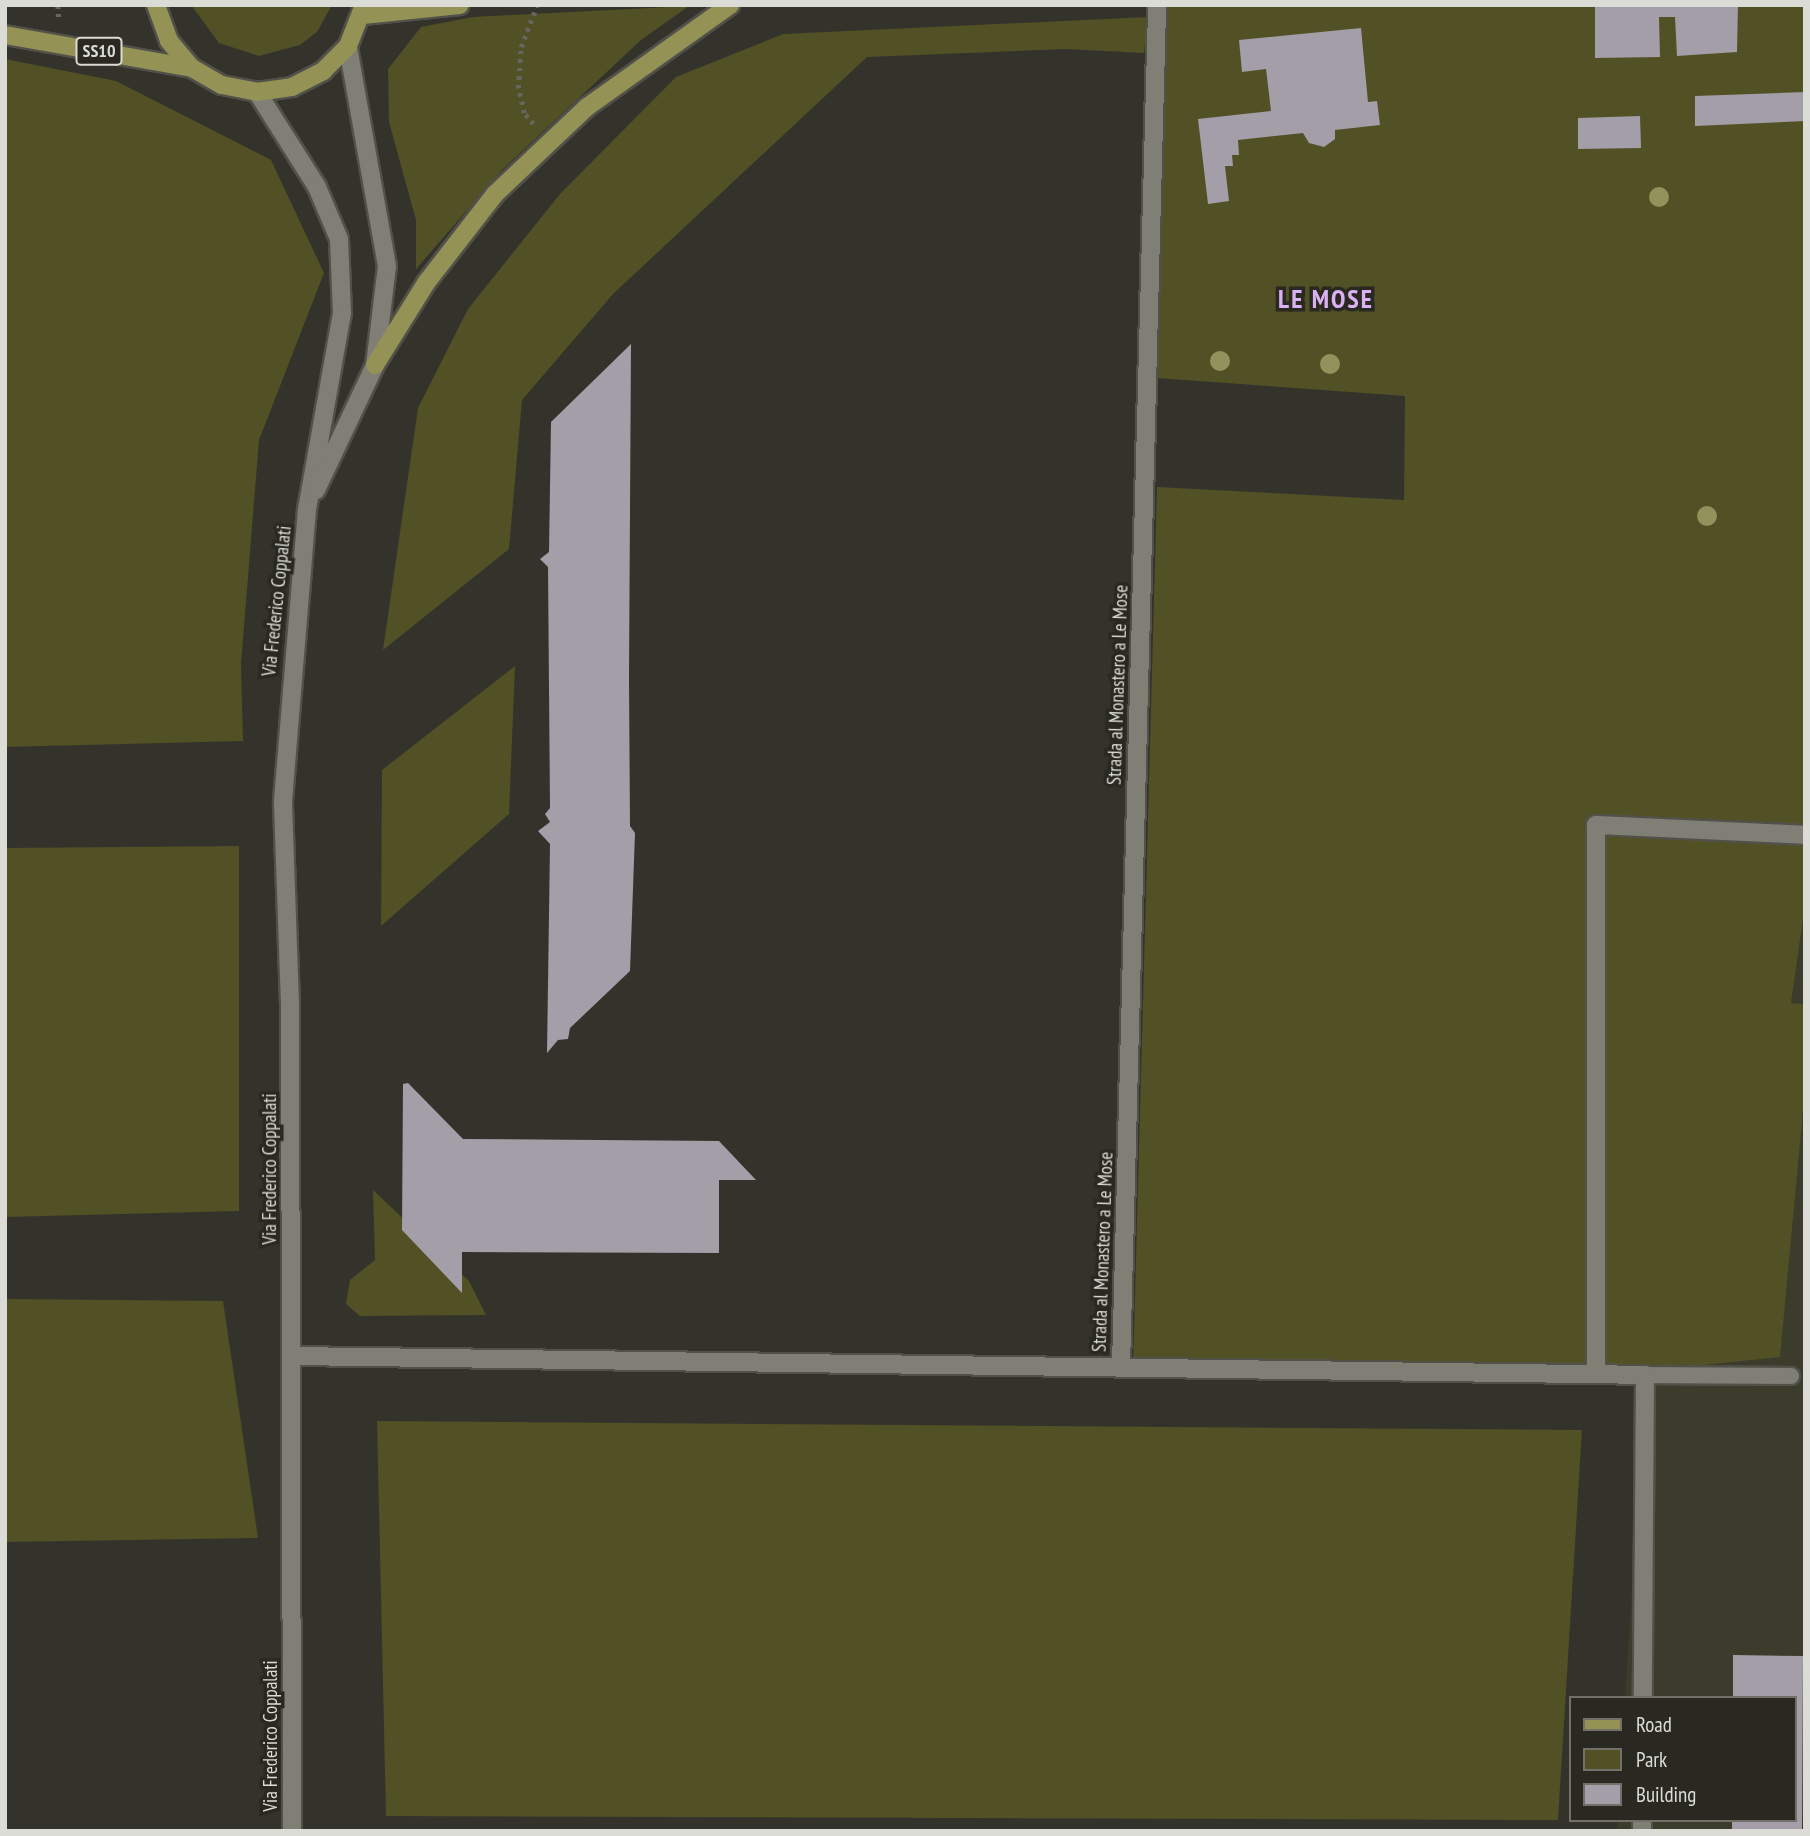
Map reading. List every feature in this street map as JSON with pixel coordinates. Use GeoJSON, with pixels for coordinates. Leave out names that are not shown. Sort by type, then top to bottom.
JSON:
{"type":"FeatureCollection","features":[{"type":"Feature","properties":{"kind":"main road"},"geometry":{"type":"LineString","coordinates":[[156,5],[169,41],[192,68],[222,85],[257,92],[292,87],[323,71],[348,46],[363,10],[460,5]]}},
{"type":"Feature","properties":{"kind":"main road"},"geometry":{"type":"LineString","coordinates":[[375,365],[426,283],[495,194],[587,107],[730,5]]}},
{"type":"Feature","properties":{"kind":"main road","name":"SS10"},"geometry":{"type":"LineString","coordinates":[[5,35],[192,68]]}},
{"type":"Feature","properties":{"kind":"street","name":"Strada al Monastero a Le Mose"},"geometry":{"type":"LineString","coordinates":[[1121,1366],[1157,5]]}},
{"type":"Feature","properties":{"kind":"street","name":"Via Frederico Coppalati"},"geometry":{"type":"LineString","coordinates":[[307,509],[375,365],[387,266],[348,46]]}},
{"type":"Feature","properties":{"kind":"street","name":"Via Frederico Coppalati"},"geometry":{"type":"LineString","coordinates":[[257,92],[317,187],[339,239],[342,313],[307,509],[284,804],[292,1356],[292,1831]]}},
{"type":"Feature","properties":{"kind":"street"},"geometry":{"type":"LineString","coordinates":[[1596,1373],[1596,825],[1805,835]]}},
{"type":"Feature","properties":{"kind":"street"},"geometry":{"type":"LineString","coordinates":[[292,1356],[1645,1375],[1643,1696]]}},
{"type":"Feature","properties":{"kind":"lane"},"geometry":{"type":"LineString","coordinates":[[1645,1375],[1791,1376]]}},
{"type":"Feature","properties":{"kind":"path"},"geometry":{"type":"LineString","coordinates":[[537,5],[521,47],[518,88],[524,113],[550,143]]}},
{"type":"Feature","properties":{"kind":"shaded area"},"geometry":{"type":"Polygon","coordinates":[[[1805,905],[1805,1004],[1791,1003],[1805,905]]]}},
{"type":"Feature","properties":{"kind":"shaded area"},"geometry":{"type":"Polygon","coordinates":[[[1805,1089],[1805,1831],[1617,1831],[1618,1822],[1796,1822],[1796,1696],[1625,1696],[1646,1371],[1805,1089]]]}},
{"type":"Feature","properties":{"kind":"green space"},"geometry":{"type":"Polygon","coordinates":[[[191,5],[332,5],[317,32],[300,45],[259,56],[219,43],[191,5]]]}},
{"type":"Feature","properties":{"kind":"green space"},"geometry":{"type":"Polygon","coordinates":[[[1164,5],[1805,5],[1805,905],[1791,1003],[1805,1004],[1805,1089],[1780,1357],[1646,1371],[1133,1368],[1157,487],[1404,500],[1405,396],[1157,378],[1164,5]]]}},
{"type":"Feature","properties":{"kind":"green space"},"geometry":{"type":"Polygon","coordinates":[[[689,6],[641,40],[503,169],[416,269],[416,220],[389,122],[388,69],[421,27],[473,17],[689,6]]]}},
{"type":"Feature","properties":{"kind":"green space"},"geometry":{"type":"Polygon","coordinates":[[[1148,17],[1144,53],[1066,49],[867,57],[613,294],[522,400],[509,549],[383,650],[418,408],[468,309],[560,194],[676,77],[783,34],[1148,17]]]}},
{"type":"Feature","properties":{"kind":"green space"},"geometry":{"type":"Polygon","coordinates":[[[5,59],[116,81],[271,160],[324,273],[259,440],[241,664],[243,741],[5,747],[5,59]]]}},
{"type":"Feature","properties":{"kind":"green space"},"geometry":{"type":"Polygon","coordinates":[[[515,666],[509,814],[381,926],[382,770],[515,666]]]}},
{"type":"Feature","properties":{"kind":"green space"},"geometry":{"type":"Polygon","coordinates":[[[239,846],[239,1211],[5,1217],[5,848],[239,846]]]}},
{"type":"Feature","properties":{"kind":"green space"},"geometry":{"type":"Polygon","coordinates":[[[373,1190],[469,1281],[486,1315],[360,1316],[346,1304],[350,1280],[375,1260],[373,1190]]]}},
{"type":"Feature","properties":{"kind":"green space"},"geometry":{"type":"Polygon","coordinates":[[[5,1299],[223,1301],[258,1538],[5,1542],[5,1299]]]}},
{"type":"Feature","properties":{"kind":"green space"},"geometry":{"type":"Polygon","coordinates":[[[377,1421],[1582,1430],[1558,1820],[386,1816],[377,1421]]]}},
{"type":"Feature","properties":{"kind":"building"},"geometry":{"type":"Polygon","coordinates":[[[1595,5],[1738,5],[1737,52],[1677,56],[1675,17],[1659,17],[1660,57],[1595,58],[1595,5]]]}},
{"type":"Feature","properties":{"kind":"building"},"geometry":{"type":"Polygon","coordinates":[[[1361,28],[1368,102],[1377,101],[1380,125],[1335,130],[1335,139],[1324,147],[1309,143],[1303,133],[1238,140],[1239,155],[1232,155],[1233,166],[1225,166],[1229,201],[1208,204],[1198,119],[1271,111],[1266,69],[1242,72],[1239,40],[1361,28]]]}},
{"type":"Feature","properties":{"kind":"building"},"geometry":{"type":"Polygon","coordinates":[[[1805,92],[1805,121],[1695,126],[1695,96],[1805,92]]]}},
{"type":"Feature","properties":{"kind":"building"},"geometry":{"type":"Polygon","coordinates":[[[1640,116],[1641,148],[1578,149],[1578,118],[1640,116]]]}},
{"type":"Feature","properties":{"kind":"building"},"geometry":{"type":"Polygon","coordinates":[[[631,344],[630,826],[635,833],[630,971],[570,1028],[568,1039],[558,1040],[547,1053],[550,844],[538,831],[550,822],[545,814],[550,808],[548,567],[540,559],[549,552],[551,422],[631,344]]]}},
{"type":"Feature","properties":{"kind":"building"},"geometry":{"type":"Polygon","coordinates":[[[408,1083],[463,1139],[719,1141],[756,1180],[719,1180],[719,1253],[462,1252],[462,1293],[402,1230],[403,1084],[408,1083]]]}},
{"type":"Feature","properties":{"kind":"building"},"geometry":{"type":"Polygon","coordinates":[[[1733,1655],[1803,1656],[1802,1831],[1732,1831],[1732,1822],[1796,1822],[1796,1696],[1733,1696],[1733,1655]]]}},
{"type":"Feature","properties":{"kind":"district","name":"LE MOSE"},"geometry":{"type":"Point","coordinates":[1326,299]}}]}
